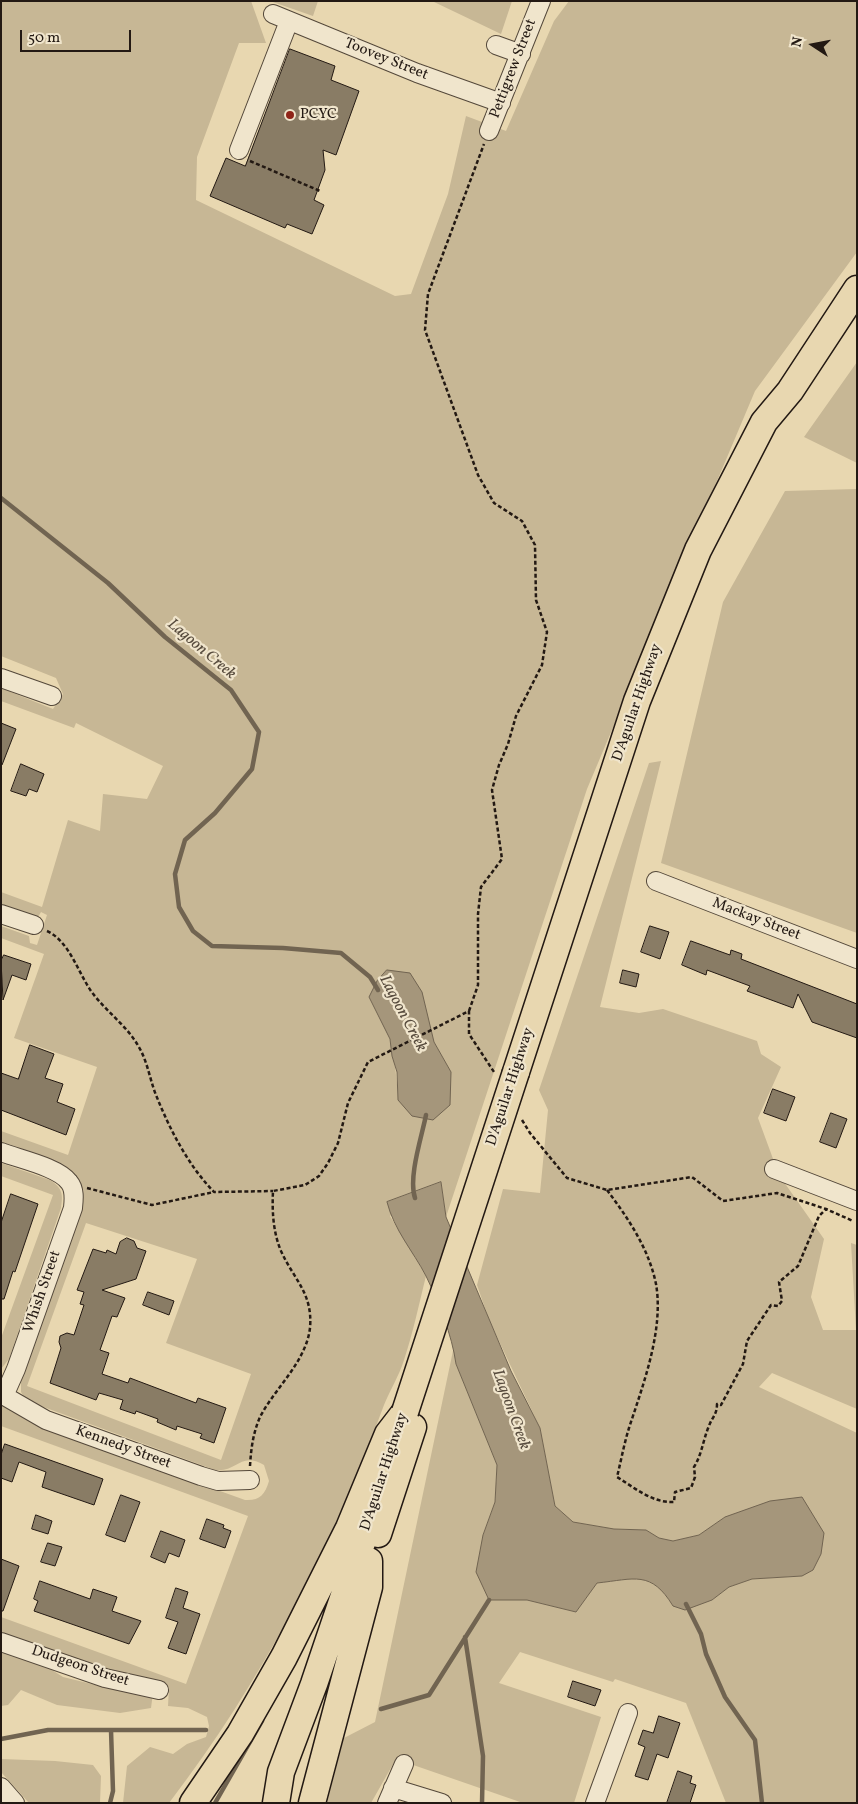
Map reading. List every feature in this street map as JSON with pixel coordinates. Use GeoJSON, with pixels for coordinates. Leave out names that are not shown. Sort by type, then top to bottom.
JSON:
{"type":"FeatureCollection","features":[{"type":"Feature","properties":{"kind":"highway","name":"D'Aguilar Highway"},"geometry":{"type":"LineString","coordinates":[[276,1803],[293,1775],[369,1561],[409,1420],[512,1078],[669,652],[694,590],[748,477],[774,429],[790,391],[857,289]]}},
{"type":"Feature","properties":{"kind":"highway","name":"D'Aguilar Highway"},"geometry":{"type":"LineString","coordinates":[[276,1803],[281,1772],[409,1420]]}},
{"type":"Feature","properties":{"kind":"highway"},"geometry":{"type":"LineString","coordinates":[[193,1803],[240,1734],[284,1657],[349,1528],[388,1434],[409,1420]]}},
{"type":"Feature","properties":{"kind":"highway"},"geometry":{"type":"LineString","coordinates":[[312,1803],[369,1587],[369,1561]]}},
{"type":"Feature","properties":{"kind":"street","name":"Pettigrew Street"},"geometry":{"type":"LineString","coordinates":[[490,131],[540,3]]}},
{"type":"Feature","properties":{"kind":"street","name":"Toovey Street"},"geometry":{"type":"LineString","coordinates":[[273,14],[289,22],[331,31],[501,103]]}},
{"type":"Feature","properties":{"kind":"street"},"geometry":{"type":"LineString","coordinates":[[239,150],[289,22]]}},
{"type":"Feature","properties":{"kind":"street"},"geometry":{"type":"LineString","coordinates":[[496,44],[521,54]]}},
{"type":"Feature","properties":{"kind":"street"},"geometry":{"type":"LineString","coordinates":[[1,678],[52,696]]}},
{"type":"Feature","properties":{"kind":"street","name":"Mackay Street"},"geometry":{"type":"LineString","coordinates":[[656,880],[857,959]]}},
{"type":"Feature","properties":{"kind":"street"},"geometry":{"type":"LineString","coordinates":[[1,914],[34,925]]}},
{"type":"Feature","properties":{"kind":"street"},"geometry":{"type":"LineString","coordinates":[[1,1152],[62,1175],[72,1187]]}},
{"type":"Feature","properties":{"kind":"street"},"geometry":{"type":"LineString","coordinates":[[774,1169],[857,1202]]}},
{"type":"Feature","properties":{"kind":"street","name":"Whish Street"},"geometry":{"type":"LineString","coordinates":[[2,1395],[16,1369],[73,1208],[72,1187]]}},
{"type":"Feature","properties":{"kind":"street","name":"Kennedy Street"},"geometry":{"type":"LineString","coordinates":[[2,1395],[46,1420],[218,1482],[250,1480]]}},
{"type":"Feature","properties":{"kind":"street","name":"Dudgeon Street"},"geometry":{"type":"LineString","coordinates":[[1,1642],[105,1678],[159,1690]]}},
{"type":"Feature","properties":{"kind":"street"},"geometry":{"type":"LineString","coordinates":[[595,1803],[628,1713]]}},
{"type":"Feature","properties":{"kind":"street"},"geometry":{"type":"LineString","coordinates":[[404,1764],[390,1795],[442,1803]]}},
{"type":"Feature","properties":{"kind":"street"},"geometry":{"type":"LineString","coordinates":[[1,1787],[15,1803]]}},
{"type":"Feature","properties":{"kind":"path"},"geometry":{"type":"LineString","coordinates":[[490,131],[428,294],[425,330],[478,475],[494,503],[522,521],[535,545],[536,600],[547,632],[542,665],[516,716],[492,790],[502,859],[481,886],[478,914],[478,985],[469,1011],[469,1034],[512,1078]]}},
{"type":"Feature","properties":{"kind":"path"},"geometry":{"type":"LineString","coordinates":[[239,150],[242,157],[320,191]]}},
{"type":"Feature","properties":{"kind":"path"},"geometry":{"type":"LineString","coordinates":[[34,925],[58,937],[92,992],[132,1035],[146,1062],[155,1092],[166,1117],[197,1174],[214,1192]]}},
{"type":"Feature","properties":{"kind":"path"},"geometry":{"type":"LineString","coordinates":[[72,1187],[92,1188],[152,1205],[214,1192],[273,1191],[305,1185],[318,1176],[328,1164],[338,1143],[348,1103],[368,1062],[469,1011]]}},
{"type":"Feature","properties":{"kind":"path"},"geometry":{"type":"LineString","coordinates":[[520,1117],[530,1134],[568,1178],[607,1190],[692,1177],[723,1201],[777,1192],[826,1209],[853,1222]]}},
{"type":"Feature","properties":{"kind":"path"},"geometry":{"type":"LineString","coordinates":[[607,1190],[624,1213],[644,1248],[656,1284],[656,1322],[645,1382],[628,1430],[617,1477],[653,1499],[666,1502],[674,1502],[675,1492],[691,1488],[695,1477],[694,1467],[700,1457],[709,1425],[717,1414],[717,1404],[721,1405],[743,1364],[747,1341],[771,1305],[778,1306],[782,1301],[779,1282],[798,1266],[820,1216],[826,1209]]}},
{"type":"Feature","properties":{"kind":"path"},"geometry":{"type":"LineString","coordinates":[[250,1480],[251,1453],[260,1418],[296,1362],[310,1330],[308,1298],[286,1260],[277,1236],[272,1210],[273,1191]]}},
{"type":"Feature","properties":{"kind":"shaded area"},"geometry":{"type":"Polygon","coordinates":[[[1,1],[251,1],[266,43],[239,43],[197,157],[196,200],[395,296],[411,294],[448,194],[466,116],[506,131],[554,21],[569,1],[857,1],[857,252],[755,391],[587,789],[446,1217],[441,1182],[390,1216],[426,1276],[402,1366],[341,1510],[292,1612],[264,1662],[203,1757],[169,1803],[123,1803],[127,1766],[150,1747],[173,1754],[187,1744],[206,1737],[209,1726],[207,1717],[188,1708],[168,1706],[169,1687],[152,1680],[119,1676],[1,1634],[1,1617],[186,1684],[248,1516],[1,1426],[1,1405],[37,1425],[245,1500],[261,1496],[266,1490],[269,1481],[264,1465],[256,1461],[244,1461],[229,1469],[215,1470],[38,1405],[25,1399],[21,1392],[21,1376],[82,1204],[82,1196],[78,1181],[68,1169],[50,1159],[1,1143],[1,1131],[68,1155],[97,1067],[14,1038],[44,954],[1,938],[1,926],[29,936],[30,943],[37,945],[47,915],[41,912],[37,919],[1,906],[1,892],[42,907],[68,820],[100,831],[103,794],[147,799],[163,766],[76,723],[74,728],[1,701],[1,688],[53,709],[63,694],[56,678],[1,656],[1,1]],[[369,997],[390,1040],[396,1070],[398,1100],[451,1072],[434,1042],[427,1018],[369,997]],[[86,1223],[27,1386],[221,1460],[251,1374],[166,1343],[197,1259],[86,1223]]]}},
{"type":"Feature","properties":{"kind":"shaded area"},"geometry":{"type":"Polygon","coordinates":[[[270,1],[318,1],[313,16],[270,1]]]}},
{"type":"Feature","properties":{"kind":"shaded area"},"geometry":{"type":"Polygon","coordinates":[[[432,1],[512,1],[501,34],[432,1]]]}},
{"type":"Feature","properties":{"kind":"shaded area"},"geometry":{"type":"Polygon","coordinates":[[[857,362],[857,463],[804,437],[857,362]]]}},
{"type":"Feature","properties":{"kind":"shaded area"},"geometry":{"type":"Polygon","coordinates":[[[857,486],[857,933],[661,863],[723,602],[785,491],[856,489],[857,486]]]}},
{"type":"Feature","properties":{"kind":"shaded area"},"geometry":{"type":"Polygon","coordinates":[[[661,761],[600,1007],[639,1013],[663,1009],[757,1041],[761,1054],[781,1067],[758,1118],[779,1175],[824,1239],[811,1297],[823,1330],[856,1330],[851,1243],[857,1245],[857,1409],[772,1373],[759,1387],[857,1433],[857,1803],[726,1803],[686,1703],[615,1679],[613,1682],[520,1652],[499,1683],[601,1717],[574,1803],[523,1803],[396,1759],[371,1803],[327,1803],[344,1738],[375,1722],[454,1346],[456,1364],[497,1465],[495,1502],[483,1535],[489,1600],[527,1600],[576,1612],[597,1583],[632,1579],[649,1582],[657,1587],[673,1606],[712,1600],[729,1587],[752,1579],[802,1576],[725,1517],[699,1535],[673,1541],[659,1538],[646,1530],[614,1529],[573,1522],[555,1506],[540,1428],[489,1320],[477,1285],[503,1189],[540,1193],[548,1110],[539,1090],[649,763],[661,761]]]}},
{"type":"Feature","properties":{"kind":"shaded area"},"geometry":{"type":"Polygon","coordinates":[[[1,1163],[50,1180],[60,1189],[62,1199],[61,1208],[9,1359],[1,1369],[1,1338],[53,1195],[1,1176],[1,1163]]]}},
{"type":"Feature","properties":{"kind":"shaded area"},"geometry":{"type":"Polygon","coordinates":[[[1,1649],[44,1665],[63,1677],[108,1688],[153,1693],[151,1708],[120,1713],[57,1705],[21,1690],[8,1705],[1,1706],[1,1649]]]}},
{"type":"Feature","properties":{"kind":"shaded area"},"geometry":{"type":"Polygon","coordinates":[[[1,1759],[55,1761],[93,1765],[101,1776],[100,1803],[29,1803],[1,1772],[1,1759]]]}},
{"type":"Feature","properties":{"kind":"water"},"geometry":{"type":"Polygon","coordinates":[[[387,970],[410,973],[422,992],[434,1042],[451,1072],[450,1105],[433,1120],[412,1116],[398,1100],[397,1072],[392,1056],[390,1039],[369,997],[377,981],[387,970]]]}},
{"type":"Feature","properties":{"kind":"water"},"geometry":{"type":"Polygon","coordinates":[[[441,1182],[446,1217],[511,1371],[540,1428],[555,1506],[573,1522],[614,1529],[646,1530],[659,1538],[673,1541],[699,1535],[725,1517],[770,1501],[802,1497],[824,1533],[821,1554],[813,1570],[802,1576],[752,1579],[729,1587],[712,1600],[685,1610],[673,1606],[657,1587],[649,1582],[632,1579],[597,1583],[576,1612],[527,1600],[489,1600],[476,1572],[483,1535],[495,1502],[497,1465],[456,1364],[448,1331],[436,1297],[421,1267],[394,1222],[387,1202],[441,1182]]]}},
{"type":"Feature","properties":{"kind":"building"},"geometry":{"type":"Polygon","coordinates":[[[290,49],[335,66],[331,80],[359,91],[336,155],[323,150],[325,170],[314,200],[324,205],[312,234],[287,224],[285,228],[210,196],[226,158],[245,166],[290,49]]]}},
{"type":"Feature","properties":{"kind":"building"},"geometry":{"type":"Polygon","coordinates":[[[1,723],[16,729],[2,765],[1,765],[1,723]]]}},
{"type":"Feature","properties":{"kind":"building"},"geometry":{"type":"Polygon","coordinates":[[[21,764],[44,774],[37,792],[29,789],[26,796],[11,791],[21,764]]]}},
{"type":"Feature","properties":{"kind":"building"},"geometry":{"type":"Polygon","coordinates":[[[650,926],[669,932],[660,959],[641,952],[650,926]]]}},
{"type":"Feature","properties":{"kind":"building"},"geometry":{"type":"Polygon","coordinates":[[[691,941],[730,955],[731,950],[742,954],[741,959],[857,1004],[857,1038],[812,1022],[798,994],[793,1008],[747,991],[750,986],[707,970],[706,975],[682,965],[691,941]]]}},
{"type":"Feature","properties":{"kind":"building"},"geometry":{"type":"Polygon","coordinates":[[[4,955],[31,964],[26,980],[12,975],[3,1000],[1,961],[4,955]]]}},
{"type":"Feature","properties":{"kind":"building"},"geometry":{"type":"Polygon","coordinates":[[[623,970],[639,974],[636,987],[620,983],[623,970]]]}},
{"type":"Feature","properties":{"kind":"building"},"geometry":{"type":"Polygon","coordinates":[[[30,1045],[54,1054],[45,1078],[63,1084],[57,1102],[75,1109],[66,1135],[1,1110],[1,1073],[18,1079],[30,1045]]]}},
{"type":"Feature","properties":{"kind":"building"},"geometry":{"type":"Polygon","coordinates":[[[773,1089],[795,1097],[786,1121],[764,1113],[773,1089]]]}},
{"type":"Feature","properties":{"kind":"building"},"geometry":{"type":"Polygon","coordinates":[[[831,1113],[847,1119],[836,1148],[820,1142],[831,1113]]]}},
{"type":"Feature","properties":{"kind":"building"},"geometry":{"type":"Polygon","coordinates":[[[11,1194],[38,1204],[15,1272],[13,1271],[4,1299],[1,1299],[1,1223],[11,1194]]]}},
{"type":"Feature","properties":{"kind":"building"},"geometry":{"type":"Polygon","coordinates":[[[127,1238],[134,1241],[137,1248],[146,1251],[136,1279],[102,1290],[125,1298],[117,1317],[112,1316],[100,1350],[109,1353],[102,1374],[128,1383],[130,1378],[196,1403],[198,1398],[226,1408],[214,1443],[200,1438],[202,1434],[177,1426],[176,1430],[157,1422],[158,1419],[136,1411],[135,1414],[120,1409],[123,1400],[99,1393],[96,1400],[50,1383],[61,1348],[60,1336],[67,1333],[74,1335],[84,1305],[80,1304],[84,1292],[77,1290],[93,1249],[106,1253],[107,1250],[116,1254],[120,1242],[127,1238]]]}},
{"type":"Feature","properties":{"kind":"building"},"geometry":{"type":"Polygon","coordinates":[[[148,1292],[174,1301],[169,1315],[143,1305],[148,1292]]]}},
{"type":"Feature","properties":{"kind":"building"},"geometry":{"type":"Polygon","coordinates":[[[5,1444],[103,1479],[94,1505],[42,1487],[46,1472],[19,1462],[12,1482],[1,1478],[1,1455],[5,1444]]]}},
{"type":"Feature","properties":{"kind":"building"},"geometry":{"type":"Polygon","coordinates":[[[121,1495],[140,1502],[125,1542],[106,1535],[121,1495]]]}},
{"type":"Feature","properties":{"kind":"building"},"geometry":{"type":"Polygon","coordinates":[[[36,1515],[52,1521],[48,1534],[32,1529],[36,1515]]]}},
{"type":"Feature","properties":{"kind":"building"},"geometry":{"type":"Polygon","coordinates":[[[207,1519],[224,1525],[223,1528],[231,1531],[225,1548],[200,1539],[207,1519]]]}},
{"type":"Feature","properties":{"kind":"building"},"geometry":{"type":"Polygon","coordinates":[[[161,1531],[185,1540],[179,1557],[169,1553],[165,1563],[151,1557],[161,1531]]]}},
{"type":"Feature","properties":{"kind":"building"},"geometry":{"type":"Polygon","coordinates":[[[48,1543],[62,1547],[55,1566],[41,1562],[48,1543]]]}},
{"type":"Feature","properties":{"kind":"building"},"geometry":{"type":"Polygon","coordinates":[[[1,1559],[19,1566],[3,1611],[1,1611],[1,1559]]]}},
{"type":"Feature","properties":{"kind":"building"},"geometry":{"type":"Polygon","coordinates":[[[40,1581],[90,1599],[93,1589],[117,1597],[112,1611],[141,1621],[129,1644],[34,1611],[38,1601],[34,1599],[40,1581]]]}},
{"type":"Feature","properties":{"kind":"building"},"geometry":{"type":"Polygon","coordinates":[[[176,1588],[188,1592],[183,1608],[200,1614],[186,1654],[168,1648],[178,1622],[166,1618],[176,1588]]]}},
{"type":"Feature","properties":{"kind":"building"},"geometry":{"type":"Polygon","coordinates":[[[573,1681],[601,1690],[595,1706],[568,1697],[573,1681]]]}},
{"type":"Feature","properties":{"kind":"building"},"geometry":{"type":"Polygon","coordinates":[[[659,1716],[680,1723],[668,1758],[657,1754],[648,1780],[635,1776],[645,1747],[638,1744],[643,1730],[653,1733],[659,1716]]]}},
{"type":"Feature","properties":{"kind":"building"},"geometry":{"type":"Polygon","coordinates":[[[678,1771],[692,1776],[690,1783],[696,1785],[690,1803],[667,1803],[678,1771]]]}},
{"type":"Feature","properties":{"kind":"waterway","name":"Lagoon Creek"},"geometry":{"type":"LineString","coordinates":[[1,498],[108,583],[165,637],[231,690],[259,732],[252,769],[215,813],[185,840],[175,874],[179,907],[193,931],[212,946],[283,948],[341,953],[370,977],[378,990]]}},
{"type":"Feature","properties":{"kind":"waterway","name":"Lagoon Creek"},"geometry":{"type":"LineString","coordinates":[[415,1198],[413,1189],[414,1168],[426,1115]]}},
{"type":"Feature","properties":{"kind":"waterway"},"geometry":{"type":"LineString","coordinates":[[381,1709],[429,1695],[489,1600]]}},
{"type":"Feature","properties":{"kind":"waterway","name":"Lagoon Creek"},"geometry":{"type":"LineString","coordinates":[[686,1604],[701,1634],[706,1654],[725,1697],[755,1740],[762,1803]]}},
{"type":"Feature","properties":{"kind":"waterway"},"geometry":{"type":"LineString","coordinates":[[465,1637],[483,1756],[482,1803]]}},
{"type":"Feature","properties":{"kind":"waterway"},"geometry":{"type":"LineString","coordinates":[[215,1803],[262,1721]]}},
{"type":"Feature","properties":{"kind":"waterway"},"geometry":{"type":"LineString","coordinates":[[1,1739],[48,1730],[206,1730]]}},
{"type":"Feature","properties":{"kind":"waterway"},"geometry":{"type":"LineString","coordinates":[[110,1803],[113,1791],[111,1730]]}},
{"type":"Feature","properties":{"kind":"place","name":"PCYC"},"geometry":{"type":"Point","coordinates":[290,115]}}]}
